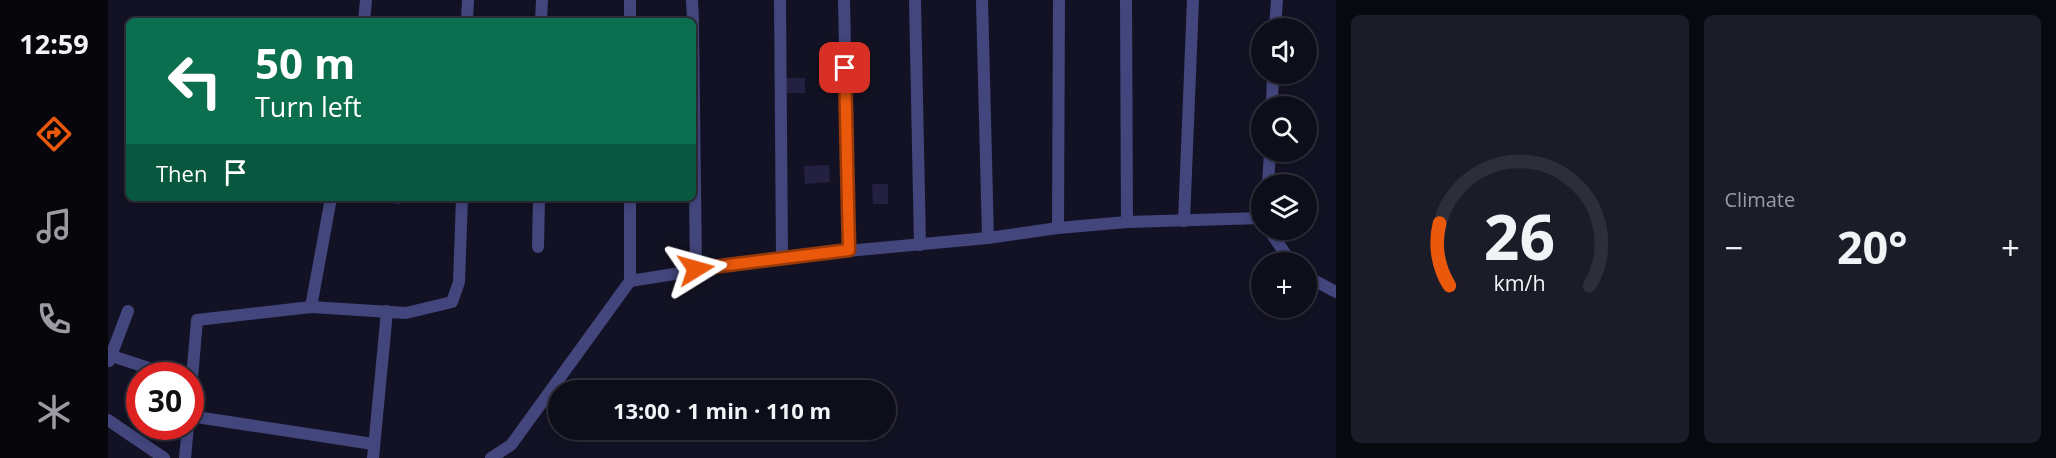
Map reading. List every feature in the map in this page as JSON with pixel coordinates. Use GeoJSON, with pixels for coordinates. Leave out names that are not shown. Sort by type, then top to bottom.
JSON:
{"type":"FeatureCollection","features":[{"type":"Feature","properties":{"kind":"street"},"geometry":{"type":"LineString","coordinates":[[364,18],[366,0]]}},
{"type":"Feature","properties":{"kind":"street"},"geometry":{"type":"LineString","coordinates":[[467,18],[468,0]]}},
{"type":"Feature","properties":{"kind":"street"},"geometry":{"type":"LineString","coordinates":[[541,18],[542,0]]}},
{"type":"Feature","properties":{"kind":"street"},"geometry":{"type":"LineString","coordinates":[[630,0],[630,18]]}},
{"type":"Feature","properties":{"kind":"street"},"geometry":{"type":"LineString","coordinates":[[692,0],[693,18]]}},
{"type":"Feature","properties":{"kind":"street"},"geometry":{"type":"LineString","coordinates":[[780,0],[782,257]]}},
{"type":"Feature","properties":{"kind":"street"},"geometry":{"type":"LineString","coordinates":[[844,0],[849,250]]}},
{"type":"Feature","properties":{"kind":"street"},"geometry":{"type":"LineString","coordinates":[[915,0],[920,245]]}},
{"type":"Feature","properties":{"kind":"street"},"geometry":{"type":"LineString","coordinates":[[982,0],[988,238]]}},
{"type":"Feature","properties":{"kind":"street"},"geometry":{"type":"LineString","coordinates":[[1058,228],[1059,0]]}},
{"type":"Feature","properties":{"kind":"street"},"geometry":{"type":"LineString","coordinates":[[1126,0],[1127,222]]}},
{"type":"Feature","properties":{"kind":"street"},"geometry":{"type":"LineString","coordinates":[[1184,221],[1193,0]]}},
{"type":"Feature","properties":{"kind":"street"},"geometry":{"type":"LineString","coordinates":[[1276,18],[1277,0]]}},
{"type":"Feature","properties":{"kind":"street"},"geometry":{"type":"LineString","coordinates":[[311,307],[330,201]]}},
{"type":"Feature","properties":{"kind":"street"},"geometry":{"type":"LineString","coordinates":[[193,362],[197,320],[311,307],[406,313],[452,302],[459,282],[462,201]]}},
{"type":"Feature","properties":{"kind":"street"},"geometry":{"type":"LineString","coordinates":[[538,201],[538,247]]}},
{"type":"Feature","properties":{"kind":"street"},"geometry":{"type":"LineString","coordinates":[[491,458],[512,445],[630,281],[630,201]]}},
{"type":"Feature","properties":{"kind":"street"},"geometry":{"type":"LineString","coordinates":[[695,201],[696,269]]}},
{"type":"Feature","properties":{"kind":"street"},"geometry":{"type":"LineString","coordinates":[[630,281],[782,257],[988,238],[1058,228],[1127,222],[1251,218]]}},
{"type":"Feature","properties":{"kind":"street"},"geometry":{"type":"LineString","coordinates":[[1317,282],[1336,292]]}},
{"type":"Feature","properties":{"kind":"street"},"geometry":{"type":"LineString","coordinates":[[126,363],[110,359],[128,311]]}},
{"type":"Feature","properties":{"kind":"street"},"geometry":{"type":"LineString","coordinates":[[373,458],[387,311]]}},
{"type":"Feature","properties":{"kind":"street"},"geometry":{"type":"LineString","coordinates":[[204,418],[374,444]]}},
{"type":"Feature","properties":{"kind":"street"},"geometry":{"type":"LineString","coordinates":[[108,420],[164,458]]}},
{"type":"Feature","properties":{"kind":"street"},"geometry":{"type":"LineString","coordinates":[[185,458],[187,440]]}},
{"type":"Feature","properties":{"kind":"building"},"geometry":{"type":"Polygon","coordinates":[[[784,78],[805,78],[805,93],[784,93],[784,78]]]}},
{"type":"Feature","properties":{"kind":"building"},"geometry":{"type":"Polygon","coordinates":[[[829,165],[830,182],[805,184],[804,166],[829,165]]]}},
{"type":"Feature","properties":{"kind":"building"},"geometry":{"type":"Polygon","coordinates":[[[872,184],[888,184],[888,204],[873,204],[872,184]]]}},
{"type":"Feature","properties":{"kind":"building"},"geometry":{"type":"Polygon","coordinates":[[[382,201],[401,201],[400,205],[382,201]]]}},
{"type":"Feature","properties":{"kind":"route"},"geometry":{"type":"LineString","coordinates":[[696,269],[849,250],[845,68]]}}]}
